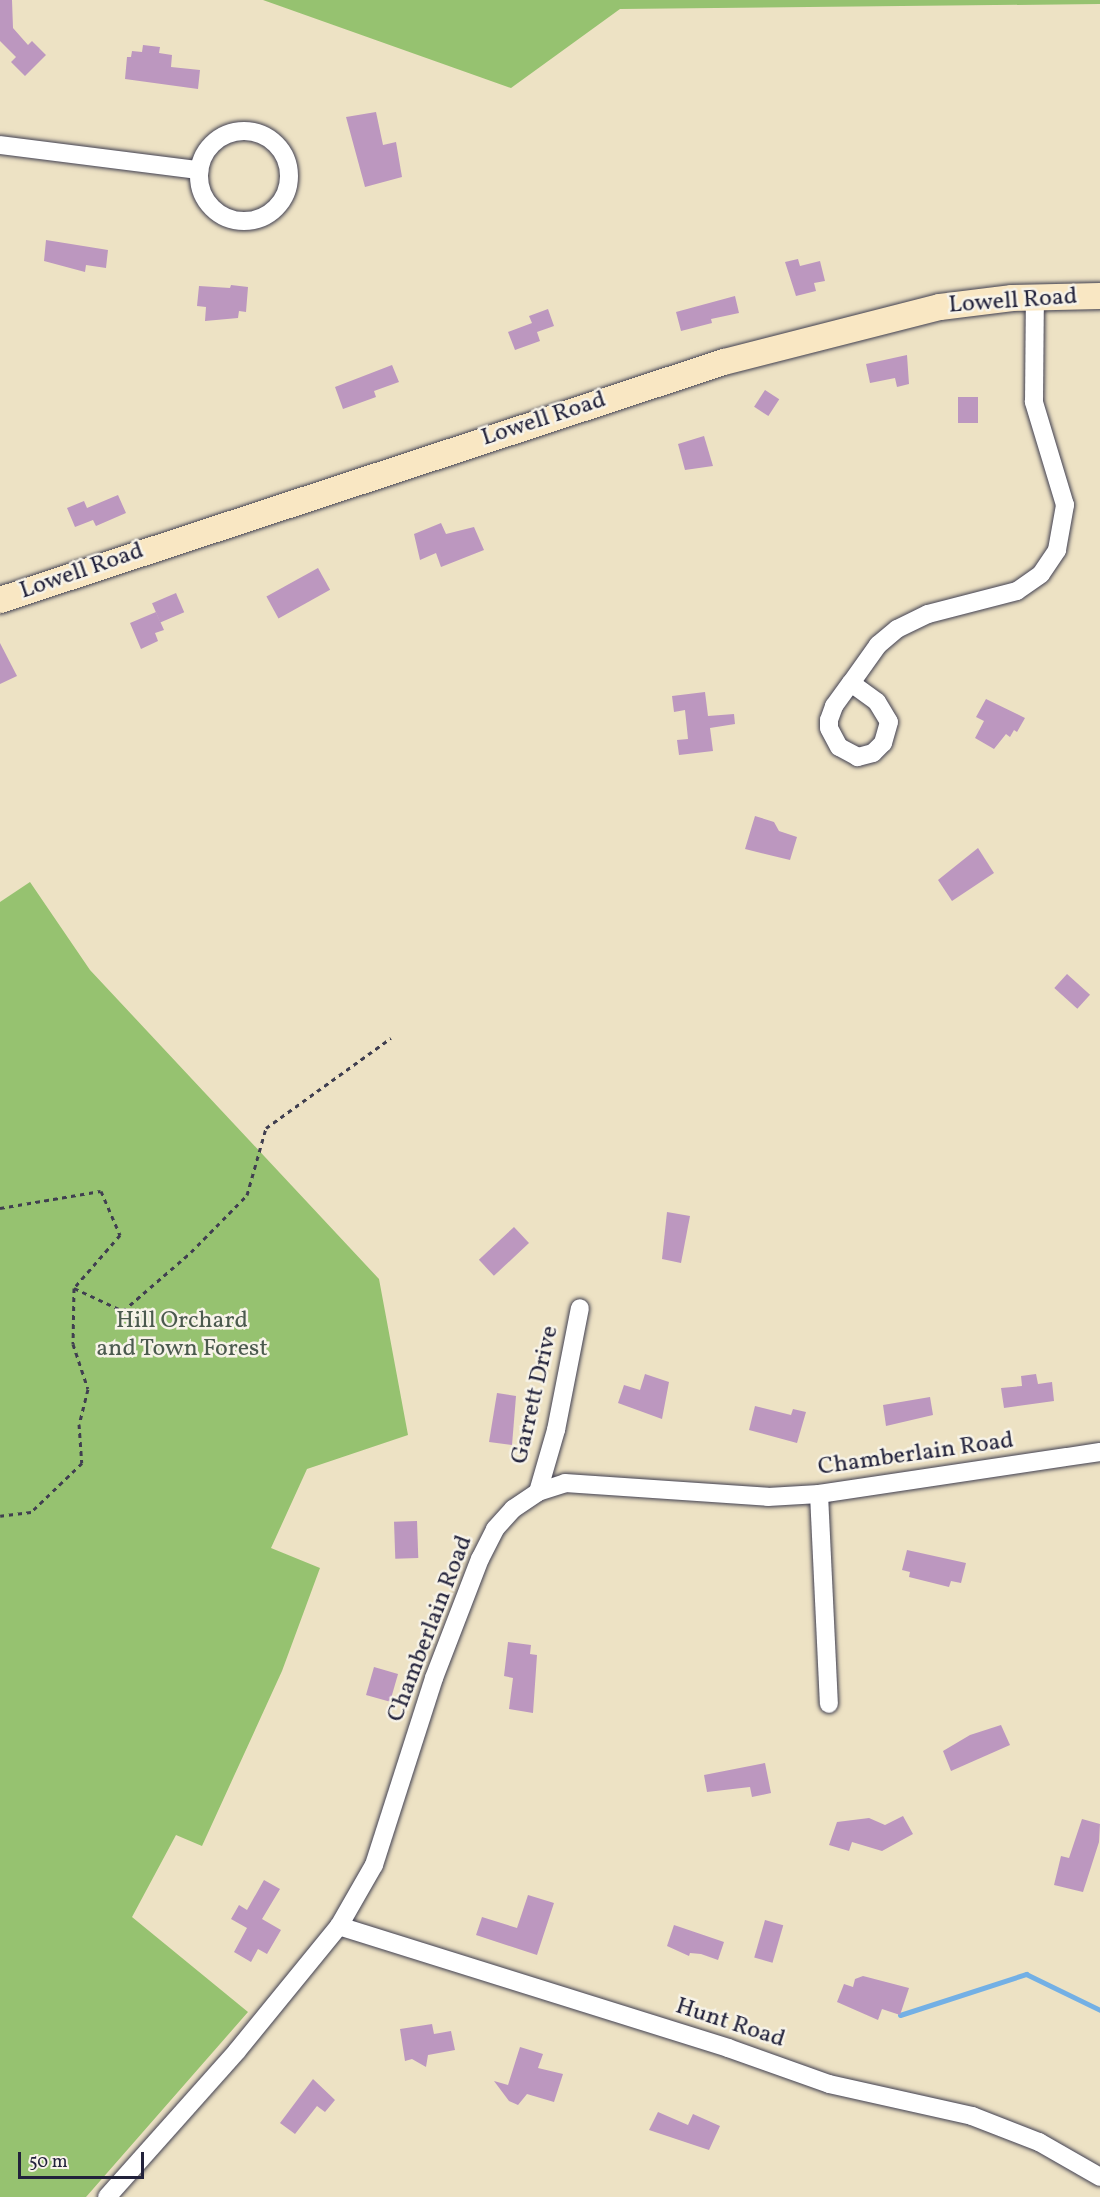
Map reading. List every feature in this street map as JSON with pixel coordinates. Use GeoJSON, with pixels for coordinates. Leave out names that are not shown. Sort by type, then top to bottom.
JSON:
{"type":"FeatureCollection","features":[{"type":"Feature","properties":{"kind":"street"},"geometry":{"type":"LineString","coordinates":[[253,132],[278,147],[289,174],[281,202],[270,213],[242,221],[228,218],[205,199],[199,170],[203,156],[224,135],[253,132]]}},
{"type":"Feature","properties":{"kind":"street"},"geometry":{"type":"LineString","coordinates":[[0,145],[199,170]]}},
{"type":"Feature","properties":{"kind":"street","name":"Lowell Road"},"geometry":{"type":"LineString","coordinates":[[0,600],[724,362],[894,316],[981,301],[1100,296]]}},
{"type":"Feature","properties":{"kind":"street"},"geometry":{"type":"LineString","coordinates":[[851,683],[878,645],[897,629],[939,610],[1017,591],[1041,574],[1057,550],[1065,505],[1034,402],[1035,297]]}},
{"type":"Feature","properties":{"kind":"street","name":"Garrett Drive"},"geometry":{"type":"LineString","coordinates":[[538,1492],[556,1430],[580,1308]]}},
{"type":"Feature","properties":{"kind":"street","name":"Chamberlain Road"},"geometry":{"type":"LineString","coordinates":[[107,2197],[237,2051],[339,1926],[374,1865],[434,1678],[480,1559],[495,1529],[513,1509],[538,1492],[565,1483],[589,1482],[699,1495],[819,1494],[1100,1452]]}},
{"type":"Feature","properties":{"kind":"street"},"geometry":{"type":"LineString","coordinates":[[819,1494],[829,1704]]}},
{"type":"Feature","properties":{"kind":"street","name":"Hunt Road"},"geometry":{"type":"LineString","coordinates":[[339,1926],[728,2048],[829,2084],[972,2116],[1040,2142],[1100,2177]]}},
{"type":"Feature","properties":{"kind":"path"},"geometry":{"type":"LineString","coordinates":[[74,1288],[123,1311],[191,1252],[247,1195],[266,1128],[391,1038]]}},
{"type":"Feature","properties":{"kind":"path"},"geometry":{"type":"LineString","coordinates":[[0,1208],[101,1191],[120,1235],[74,1288],[73,1344],[88,1389],[79,1424],[82,1463],[31,1512],[0,1516]]}},
{"type":"Feature","properties":{"kind":"green space"},"geometry":{"type":"Polygon","coordinates":[[[263,0],[1100,0],[1100,4],[620,9],[511,88],[263,0]]]}},
{"type":"Feature","properties":{"kind":"green space","name":"Hill Orchard and Town Forest"},"geometry":{"type":"Polygon","coordinates":[[[30,882],[90,970],[379,1279],[408,1435],[307,1469],[271,1548],[320,1568],[282,1671],[202,1846],[176,1835],[132,1917],[248,2012],[86,2197],[0,2197],[0,902],[30,882]]]}},
{"type":"Feature","properties":{"kind":"building"},"geometry":{"type":"Polygon","coordinates":[[[0,0],[12,0],[13,28],[28,45],[32,41],[46,55],[25,76],[11,62],[16,57],[0,41],[0,0]]]}},
{"type":"Feature","properties":{"kind":"building"},"geometry":{"type":"Polygon","coordinates":[[[143,45],[160,47],[159,53],[172,55],[171,67],[200,70],[198,89],[125,79],[127,57],[131,57],[132,51],[142,52],[143,45]]]}},
{"type":"Feature","properties":{"kind":"building"},"geometry":{"type":"Polygon","coordinates":[[[376,112],[383,145],[396,142],[402,177],[365,187],[346,117],[376,112]]]}},
{"type":"Feature","properties":{"kind":"building"},"geometry":{"type":"Polygon","coordinates":[[[46,240],[108,250],[106,268],[86,265],[85,272],[44,261],[46,240]]]}},
{"type":"Feature","properties":{"kind":"building"},"geometry":{"type":"Polygon","coordinates":[[[798,259],[800,266],[820,261],[825,281],[814,283],[816,291],[796,296],[785,262],[798,259]]]}},
{"type":"Feature","properties":{"kind":"building"},"geometry":{"type":"Polygon","coordinates":[[[231,285],[248,287],[246,312],[239,311],[238,318],[205,321],[206,307],[197,306],[199,286],[230,288],[231,285]]]}},
{"type":"Feature","properties":{"kind":"building"},"geometry":{"type":"Polygon","coordinates":[[[735,296],[739,313],[711,319],[712,323],[681,331],[676,312],[735,296]]]}},
{"type":"Feature","properties":{"kind":"building"},"geometry":{"type":"Polygon","coordinates":[[[548,309],[554,326],[537,332],[540,341],[515,350],[508,332],[532,323],[529,316],[548,309]]]}},
{"type":"Feature","properties":{"kind":"building"},"geometry":{"type":"Polygon","coordinates":[[[907,355],[909,384],[897,387],[895,378],[870,383],[866,364],[907,355]]]}},
{"type":"Feature","properties":{"kind":"building"},"geometry":{"type":"Polygon","coordinates":[[[392,365],[399,382],[374,391],[376,397],[343,409],[335,387],[392,365]]]}},
{"type":"Feature","properties":{"kind":"building"},"geometry":{"type":"Polygon","coordinates":[[[765,390],[779,399],[768,416],[754,407],[765,390]]]}},
{"type":"Feature","properties":{"kind":"building"},"geometry":{"type":"Polygon","coordinates":[[[958,397],[978,397],[978,423],[958,423],[958,397]]]}},
{"type":"Feature","properties":{"kind":"building"},"geometry":{"type":"Polygon","coordinates":[[[704,436],[713,466],[685,470],[678,444],[704,436]]]}},
{"type":"Feature","properties":{"kind":"building"},"geometry":{"type":"Polygon","coordinates":[[[118,495],[126,513],[96,526],[93,520],[75,527],[67,508],[84,501],[87,508],[118,495]]]}},
{"type":"Feature","properties":{"kind":"building"},"geometry":{"type":"Polygon","coordinates":[[[441,523],[446,534],[474,527],[484,550],[441,567],[436,553],[420,560],[414,534],[441,523]]]}},
{"type":"Feature","properties":{"kind":"building"},"geometry":{"type":"Polygon","coordinates":[[[318,568],[330,590],[279,618],[266,597],[318,568]]]}},
{"type":"Feature","properties":{"kind":"building"},"geometry":{"type":"Polygon","coordinates":[[[176,593],[184,612],[160,622],[152,603],[176,593]]]}},
{"type":"Feature","properties":{"kind":"building"},"geometry":{"type":"Polygon","coordinates":[[[156,612],[164,630],[155,633],[158,641],[141,649],[130,623],[156,612]]]}},
{"type":"Feature","properties":{"kind":"building"},"geometry":{"type":"Polygon","coordinates":[[[0,643],[17,676],[0,684],[0,643]]]}},
{"type":"Feature","properties":{"kind":"building"},"geometry":{"type":"Polygon","coordinates":[[[705,692],[708,716],[734,714],[735,724],[710,728],[713,751],[679,755],[677,740],[688,739],[685,710],[674,712],[672,696],[705,692]]]}},
{"type":"Feature","properties":{"kind":"building"},"geometry":{"type":"Polygon","coordinates":[[[986,699],[1025,718],[1017,732],[1014,730],[1010,737],[1006,734],[994,749],[975,738],[984,721],[976,717],[986,699]]]}},
{"type":"Feature","properties":{"kind":"building"},"geometry":{"type":"Polygon","coordinates":[[[755,816],[774,822],[779,831],[797,837],[790,860],[745,849],[755,816]]]}},
{"type":"Feature","properties":{"kind":"building"},"geometry":{"type":"Polygon","coordinates":[[[978,848],[994,873],[952,901],[938,880],[978,848]]]}},
{"type":"Feature","properties":{"kind":"building"},"geometry":{"type":"Polygon","coordinates":[[[1067,974],[1090,995],[1077,1009],[1054,988],[1067,974]]]}},
{"type":"Feature","properties":{"kind":"building"},"geometry":{"type":"Polygon","coordinates":[[[667,1212],[690,1216],[681,1263],[662,1259],[667,1212]]]}},
{"type":"Feature","properties":{"kind":"building"},"geometry":{"type":"Polygon","coordinates":[[[514,1227],[529,1243],[494,1276],[479,1260],[514,1227]]]}},
{"type":"Feature","properties":{"kind":"building"},"geometry":{"type":"Polygon","coordinates":[[[645,1374],[669,1382],[662,1419],[618,1403],[624,1385],[640,1390],[645,1374]]]}},
{"type":"Feature","properties":{"kind":"building"},"geometry":{"type":"Polygon","coordinates":[[[1036,1374],[1038,1384],[1052,1382],[1054,1401],[1004,1408],[1001,1388],[1022,1386],[1021,1376],[1036,1374]]]}},
{"type":"Feature","properties":{"kind":"building"},"geometry":{"type":"Polygon","coordinates":[[[497,1393],[516,1396],[512,1445],[489,1442],[497,1393]]]}},
{"type":"Feature","properties":{"kind":"building"},"geometry":{"type":"Polygon","coordinates":[[[930,1397],[933,1415],[886,1426],[883,1405],[930,1397]]]}},
{"type":"Feature","properties":{"kind":"building"},"geometry":{"type":"Polygon","coordinates":[[[755,1406],[791,1415],[793,1409],[806,1412],[797,1443],[749,1430],[755,1406]]]}},
{"type":"Feature","properties":{"kind":"building"},"geometry":{"type":"Polygon","coordinates":[[[417,1521],[418,1558],[395,1559],[394,1522],[417,1521]]]}},
{"type":"Feature","properties":{"kind":"building"},"geometry":{"type":"Polygon","coordinates":[[[907,1550],[966,1563],[961,1583],[951,1581],[949,1587],[909,1577],[910,1572],[902,1570],[907,1550]]]}},
{"type":"Feature","properties":{"kind":"building"},"geometry":{"type":"Polygon","coordinates":[[[508,1642],[531,1645],[530,1654],[537,1655],[533,1713],[509,1709],[513,1678],[504,1676],[508,1642]]]}},
{"type":"Feature","properties":{"kind":"building"},"geometry":{"type":"Polygon","coordinates":[[[374,1667],[398,1674],[390,1702],[366,1695],[374,1667]]]}},
{"type":"Feature","properties":{"kind":"building"},"geometry":{"type":"Polygon","coordinates":[[[1001,1725],[1010,1745],[951,1771],[943,1751],[970,1735],[1001,1725]]]}},
{"type":"Feature","properties":{"kind":"building"},"geometry":{"type":"Polygon","coordinates":[[[765,1763],[771,1793],[752,1797],[750,1787],[707,1792],[704,1775],[765,1763]]]}},
{"type":"Feature","properties":{"kind":"building"},"geometry":{"type":"Polygon","coordinates":[[[903,1816],[913,1834],[882,1851],[852,1842],[849,1851],[829,1845],[837,1822],[869,1818],[885,1825],[903,1816]]]}},
{"type":"Feature","properties":{"kind":"building"},"geometry":{"type":"Polygon","coordinates":[[[1082,1819],[1100,1824],[1099,1842],[1083,1892],[1054,1885],[1061,1856],[1069,1858],[1082,1819]]]}},
{"type":"Feature","properties":{"kind":"building"},"geometry":{"type":"Polygon","coordinates":[[[264,1880],[280,1889],[262,1919],[281,1930],[267,1954],[258,1949],[251,1962],[234,1952],[247,1928],[231,1919],[239,1905],[247,1910],[264,1880]]]}},
{"type":"Feature","properties":{"kind":"building"},"geometry":{"type":"Polygon","coordinates":[[[528,1895],[554,1903],[537,1955],[476,1935],[482,1917],[517,1928],[528,1895]]]}},
{"type":"Feature","properties":{"kind":"building"},"geometry":{"type":"Polygon","coordinates":[[[765,1920],[783,1925],[773,1963],[754,1957],[765,1920]]]}},
{"type":"Feature","properties":{"kind":"building"},"geometry":{"type":"Polygon","coordinates":[[[674,1925],[724,1942],[718,1960],[701,1954],[690,1953],[689,1956],[667,1946],[674,1925]]]}},
{"type":"Feature","properties":{"kind":"building"},"geometry":{"type":"Polygon","coordinates":[[[863,1976],[909,1988],[900,2015],[882,2009],[878,2020],[837,2002],[844,1984],[853,1987],[855,1979],[863,1976]]]}},
{"type":"Feature","properties":{"kind":"building"},"geometry":{"type":"Polygon","coordinates":[[[432,2024],[434,2034],[451,2031],[455,2050],[428,2055],[426,2067],[412,2059],[405,2061],[400,2029],[432,2024]]]}},
{"type":"Feature","properties":{"kind":"building"},"geometry":{"type":"Polygon","coordinates":[[[520,2047],[543,2054],[538,2068],[563,2074],[554,2102],[527,2094],[518,2105],[509,2101],[494,2081],[508,2085],[520,2047]]]}},
{"type":"Feature","properties":{"kind":"building"},"geometry":{"type":"Polygon","coordinates":[[[313,2079],[335,2100],[325,2112],[317,2106],[295,2134],[280,2123],[313,2079]]]}},
{"type":"Feature","properties":{"kind":"building"},"geometry":{"type":"Polygon","coordinates":[[[658,2112],[688,2125],[693,2114],[720,2126],[709,2150],[649,2130],[658,2112]]]}},
{"type":"Feature","properties":{"kind":"waterway"},"geometry":{"type":"LineString","coordinates":[[900,2015],[1026,1974],[1100,2010]]}}]}
